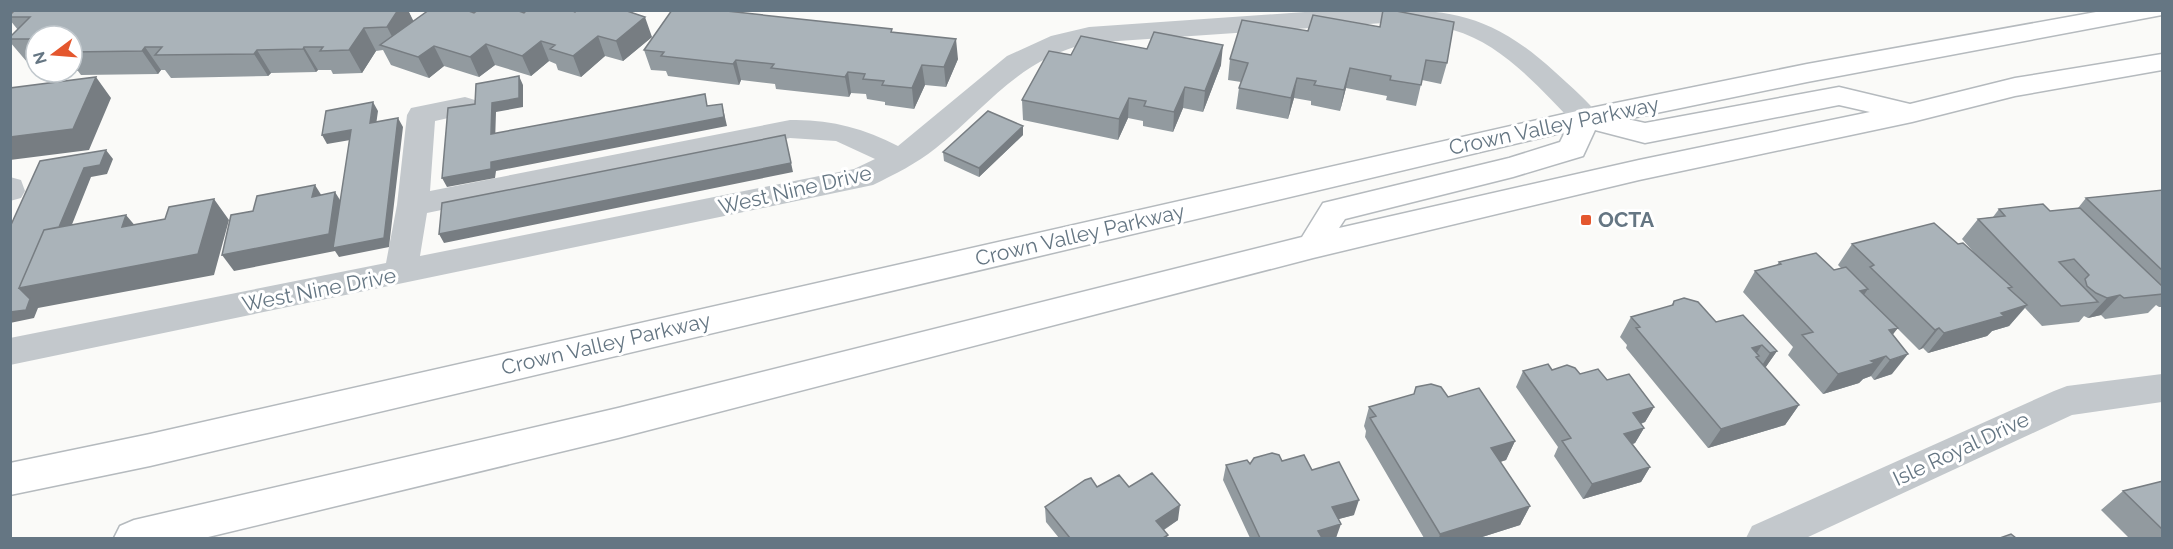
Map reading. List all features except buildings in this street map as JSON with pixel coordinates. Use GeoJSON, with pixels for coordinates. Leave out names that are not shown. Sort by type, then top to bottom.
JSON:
{"type":"FeatureCollection","features":[{"type":"Feature","properties":{"kind":"main road","name":"Crown Valley Parkway"},"geometry":{"type":"LineString","coordinates":[[10,479],[150,450],[1586,118],[1818,71],[2153,10]]}},
{"type":"Feature","properties":{"kind":"main road"},"geometry":{"type":"LineString","coordinates":[[134,538],[618,423],[1313,246],[1639,170],[1912,113],[2015,87],[2163,62]]}},
{"type":"Feature","properties":{"kind":"main road"},"geometry":{"type":"LineString","coordinates":[[1313,246],[1334,211],[1513,167],[1572,149],[1586,118],[1645,132],[1839,96],[1912,113]]}},
{"type":"Feature","properties":{"kind":"street","name":"West Nine Drive"},"geometry":{"type":"LineString","coordinates":[[10,352],[862,178],[900,160],[927,141],[1009,65],[1035,50],[1064,39],[1089,35],[1398,14],[1443,19],[1483,32],[1523,58],[1586,118]]}},
{"type":"Feature","properties":{"kind":"street"},"geometry":{"type":"LineString","coordinates":[[400,274],[412,206],[410,118],[465,106]]}},
{"type":"Feature","properties":{"kind":"street"},"geometry":{"type":"LineString","coordinates":[[412,206],[790,129],[820,128],[849,133],[900,160]]}},
{"type":"Feature","properties":{"kind":"street","name":"Isle Royal Drive"},"geometry":{"type":"LineString","coordinates":[[1767,538],[2067,401],[2163,388]]}},
{"type":"Feature","properties":{"kind":"place","name":"OCTA"},"geometry":{"type":"Point","coordinates":[1586,220]}}]}
